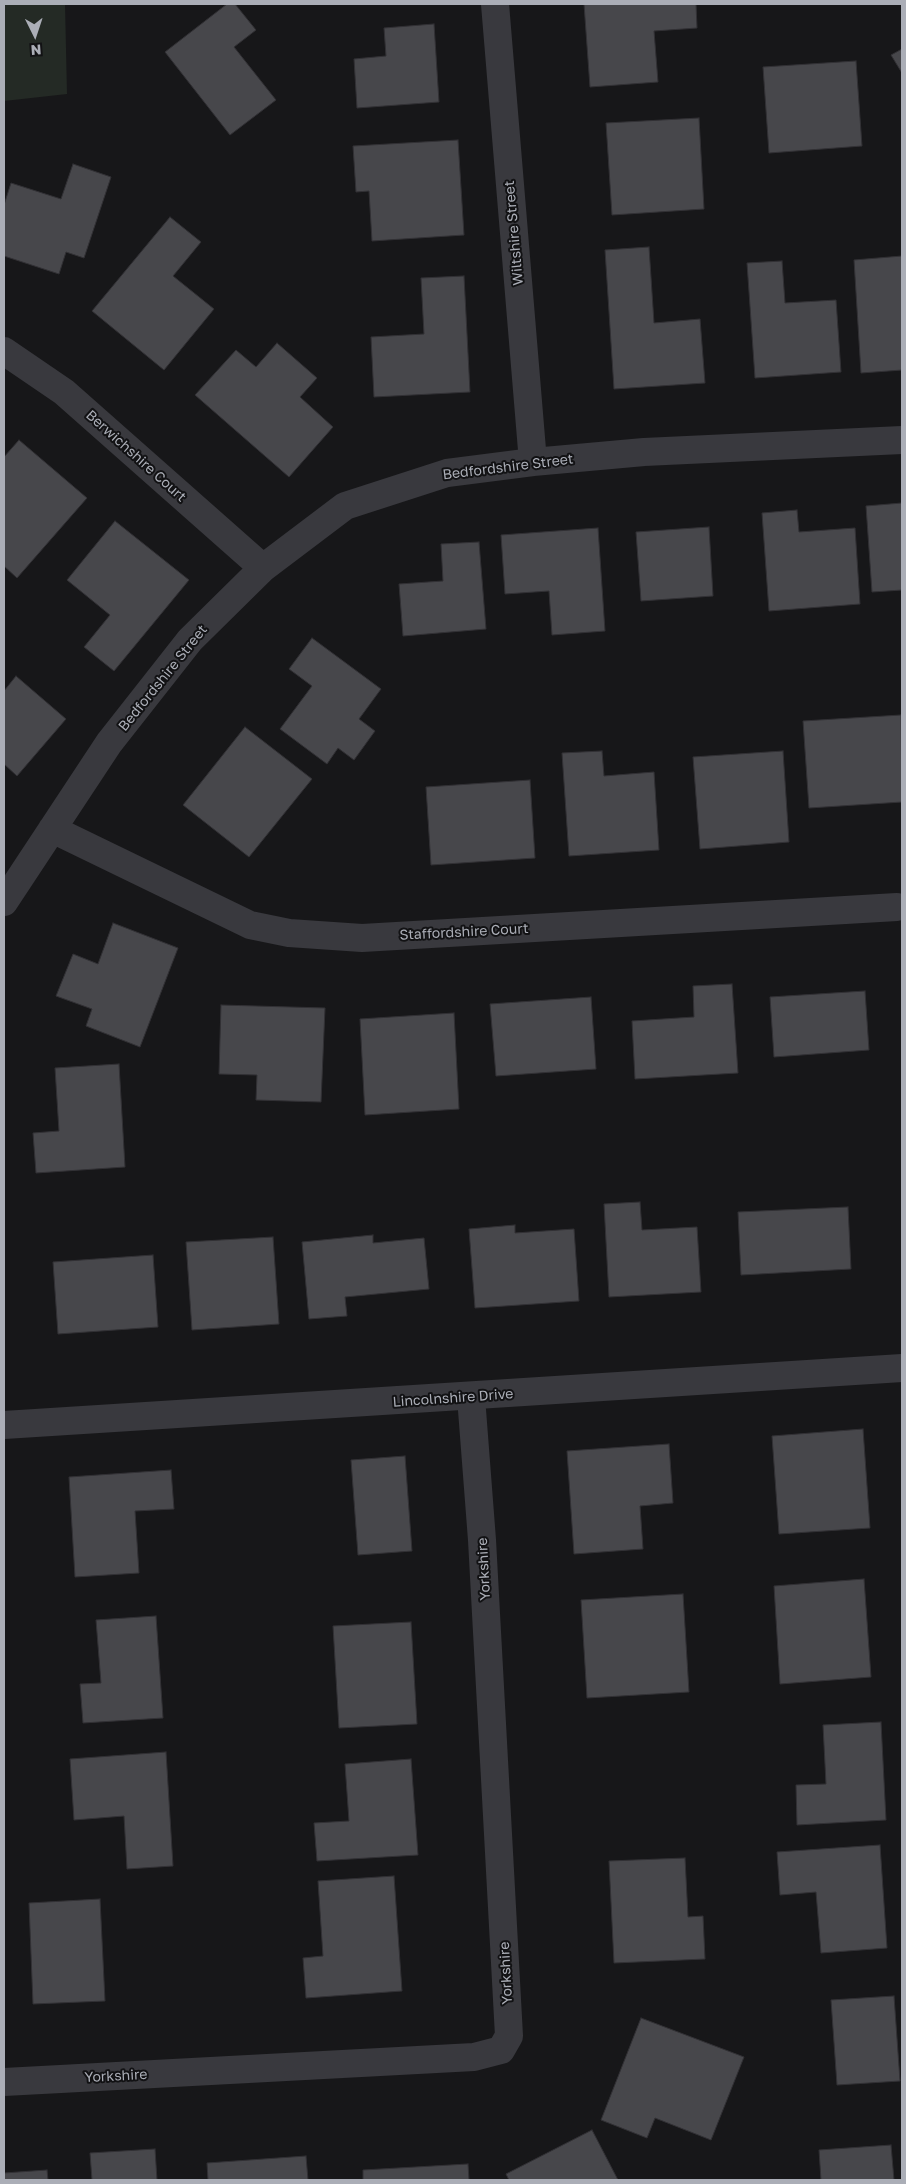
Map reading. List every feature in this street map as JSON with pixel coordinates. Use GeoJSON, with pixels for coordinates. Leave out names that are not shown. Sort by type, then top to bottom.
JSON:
{"type":"FeatureCollection","features":[{"type":"Feature","properties":{"kind":"street","name":"Wiltshire Street"},"geometry":{"type":"LineString","coordinates":[[495,4],[533,462]]}},
{"type":"Feature","properties":{"kind":"street","name":"Berwichshire Court"},"geometry":{"type":"LineString","coordinates":[[4,351],[64,392],[263,568]]}},
{"type":"Feature","properties":{"kind":"street","name":"Bedfordshire Street"},"geometry":{"type":"LineString","coordinates":[[4,902],[109,744],[190,640],[263,568],[345,506],[447,473],[533,462],[644,452],[902,440]]}},
{"type":"Feature","properties":{"kind":"street","name":"Staffordshire Court"},"geometry":{"type":"LineString","coordinates":[[52,829],[250,925],[289,933],[362,938],[897,907]]}},
{"type":"Feature","properties":{"kind":"street","name":"Lincolnshire Drive"},"geometry":{"type":"LineString","coordinates":[[4,1425],[471,1397],[902,1368]]}},
{"type":"Feature","properties":{"kind":"street","name":"Yorkshire"},"geometry":{"type":"LineString","coordinates":[[4,2082],[474,2057],[500,2050],[509,2036],[482,1540],[471,1397]]}},
{"type":"Feature","properties":{"kind":"shaded area"},"geometry":{"type":"Polygon","coordinates":[[[4,4],[65,4],[67,94],[4,101],[4,4]]]}},
{"type":"Feature","properties":{"kind":"building"},"geometry":{"type":"Polygon","coordinates":[[[227,4],[235,4],[256,30],[234,47],[276,100],[230,135],[165,52],[227,4]]]}},
{"type":"Feature","properties":{"kind":"building"},"geometry":{"type":"Polygon","coordinates":[[[584,4],[696,4],[697,28],[654,31],[658,82],[590,87],[584,4]]]}},
{"type":"Feature","properties":{"kind":"building"},"geometry":{"type":"Polygon","coordinates":[[[434,24],[439,102],[357,108],[354,59],[386,56],[384,28],[434,24]]]}},
{"type":"Feature","properties":{"kind":"building"},"geometry":{"type":"Polygon","coordinates":[[[902,49],[902,73],[891,55],[902,49]]]}},
{"type":"Feature","properties":{"kind":"building"},"geometry":{"type":"Polygon","coordinates":[[[856,61],[862,146],[769,153],[763,67],[856,61]]]}},
{"type":"Feature","properties":{"kind":"building"},"geometry":{"type":"Polygon","coordinates":[[[699,118],[704,209],[612,215],[606,123],[699,118]]]}},
{"type":"Feature","properties":{"kind":"building"},"geometry":{"type":"Polygon","coordinates":[[[458,140],[464,235],[372,241],[369,191],[356,192],[353,146],[458,140]]]}},
{"type":"Feature","properties":{"kind":"building"},"geometry":{"type":"Polygon","coordinates":[[[73,164],[111,177],[84,258],[66,252],[59,274],[4,256],[4,205],[11,183],[61,199],[73,164]]]}},
{"type":"Feature","properties":{"kind":"building"},"geometry":{"type":"Polygon","coordinates":[[[170,217],[201,242],[173,276],[214,309],[164,370],[92,311],[170,217]]]}},
{"type":"Feature","properties":{"kind":"building"},"geometry":{"type":"Polygon","coordinates":[[[649,247],[654,323],[700,319],[705,383],[614,389],[605,250],[649,247]]]}},
{"type":"Feature","properties":{"kind":"building"},"geometry":{"type":"Polygon","coordinates":[[[902,256],[902,370],[861,373],[854,260],[902,256]]]}},
{"type":"Feature","properties":{"kind":"building"},"geometry":{"type":"Polygon","coordinates":[[[782,261],[785,303],[836,300],[841,372],[755,378],[747,263],[782,261]]]}},
{"type":"Feature","properties":{"kind":"building"},"geometry":{"type":"Polygon","coordinates":[[[464,276],[470,392],[374,397],[371,337],[424,334],[421,278],[464,276]]]}},
{"type":"Feature","properties":{"kind":"building"},"geometry":{"type":"Polygon","coordinates":[[[277,343],[317,378],[300,397],[333,427],[289,477],[195,395],[236,350],[256,367],[277,343]]]}},
{"type":"Feature","properties":{"kind":"building"},"geometry":{"type":"Polygon","coordinates":[[[19,440],[87,498],[17,578],[4,566],[4,457],[19,440]]]}},
{"type":"Feature","properties":{"kind":"building"},"geometry":{"type":"Polygon","coordinates":[[[902,503],[902,590],[872,592],[866,506],[902,503]]]}},
{"type":"Feature","properties":{"kind":"building"},"geometry":{"type":"Polygon","coordinates":[[[797,510],[799,532],[855,528],[860,604],[769,611],[762,513],[797,510]]]}},
{"type":"Feature","properties":{"kind":"building"},"geometry":{"type":"Polygon","coordinates":[[[115,521],[189,580],[114,671],[84,647],[110,615],[67,580],[115,521]]]}},
{"type":"Feature","properties":{"kind":"building"},"geometry":{"type":"Polygon","coordinates":[[[709,527],[713,596],[641,601],[636,532],[709,527]]]}},
{"type":"Feature","properties":{"kind":"building"},"geometry":{"type":"Polygon","coordinates":[[[598,528],[605,631],[552,635],[549,591],[505,594],[501,535],[598,528]]]}},
{"type":"Feature","properties":{"kind":"building"},"geometry":{"type":"Polygon","coordinates":[[[479,542],[486,629],[403,636],[399,584],[443,581],[441,544],[479,542]]]}},
{"type":"Feature","properties":{"kind":"building"},"geometry":{"type":"Polygon","coordinates":[[[312,638],[381,689],[359,719],[375,731],[354,760],[338,748],[327,764],[280,729],[312,686],[289,669],[312,638]]]}},
{"type":"Feature","properties":{"kind":"building"},"geometry":{"type":"Polygon","coordinates":[[[16,676],[66,719],[17,776],[4,764],[4,691],[16,676]]]}},
{"type":"Feature","properties":{"kind":"building"},"geometry":{"type":"Polygon","coordinates":[[[901,715],[902,802],[809,808],[803,721],[901,715]]]}},
{"type":"Feature","properties":{"kind":"building"},"geometry":{"type":"Polygon","coordinates":[[[245,727],[312,779],[249,857],[183,805],[245,727]]]}},
{"type":"Feature","properties":{"kind":"building"},"geometry":{"type":"Polygon","coordinates":[[[602,751],[604,776],[654,772],[659,850],[569,856],[562,753],[602,751]]]}},
{"type":"Feature","properties":{"kind":"building"},"geometry":{"type":"Polygon","coordinates":[[[783,751],[789,842],[700,849],[693,757],[783,751]]]}},
{"type":"Feature","properties":{"kind":"building"},"geometry":{"type":"Polygon","coordinates":[[[530,780],[535,858],[431,865],[426,787],[530,780]]]}},
{"type":"Feature","properties":{"kind":"building"},"geometry":{"type":"Polygon","coordinates":[[[113,923],[178,948],[140,1047],[86,1026],[92,1009],[56,996],[73,954],[98,964],[113,923]]]}},
{"type":"Feature","properties":{"kind":"building"},"geometry":{"type":"Polygon","coordinates":[[[732,984],[738,1073],[635,1079],[632,1021],[694,1017],[693,986],[732,984]]]}},
{"type":"Feature","properties":{"kind":"building"},"geometry":{"type":"Polygon","coordinates":[[[865,991],[869,1050],[774,1057],[770,997],[865,991]]]}},
{"type":"Feature","properties":{"kind":"building"},"geometry":{"type":"Polygon","coordinates":[[[591,997],[596,1069],[496,1076],[490,1004],[591,997]]]}},
{"type":"Feature","properties":{"kind":"building"},"geometry":{"type":"Polygon","coordinates":[[[221,1005],[325,1008],[321,1102],[256,1100],[257,1075],[219,1074],[221,1005]]]}},
{"type":"Feature","properties":{"kind":"building"},"geometry":{"type":"Polygon","coordinates":[[[454,1013],[459,1109],[365,1115],[360,1019],[454,1013]]]}},
{"type":"Feature","properties":{"kind":"building"},"geometry":{"type":"Polygon","coordinates":[[[119,1064],[125,1167],[36,1173],[33,1133],[59,1131],[55,1068],[119,1064]]]}},
{"type":"Feature","properties":{"kind":"building"},"geometry":{"type":"Polygon","coordinates":[[[640,1202],[642,1230],[697,1227],[701,1292],[609,1297],[604,1204],[640,1202]]]}},
{"type":"Feature","properties":{"kind":"building"},"geometry":{"type":"Polygon","coordinates":[[[848,1207],[851,1269],[741,1275],[738,1212],[848,1207]]]}},
{"type":"Feature","properties":{"kind":"building"},"geometry":{"type":"Polygon","coordinates":[[[515,1225],[515,1233],[574,1229],[579,1301],[475,1308],[469,1229],[515,1225]]]}},
{"type":"Feature","properties":{"kind":"building"},"geometry":{"type":"Polygon","coordinates":[[[373,1235],[373,1243],[424,1238],[429,1289],[345,1297],[347,1316],[309,1319],[302,1242],[373,1235]]]}},
{"type":"Feature","properties":{"kind":"building"},"geometry":{"type":"Polygon","coordinates":[[[273,1237],[279,1324],[192,1330],[186,1242],[273,1237]]]}},
{"type":"Feature","properties":{"kind":"building"},"geometry":{"type":"Polygon","coordinates":[[[153,1255],[158,1327],[58,1334],[53,1262],[153,1255]]]}},
{"type":"Feature","properties":{"kind":"building"},"geometry":{"type":"Polygon","coordinates":[[[863,1429],[870,1528],[779,1534],[772,1436],[863,1429]]]}},
{"type":"Feature","properties":{"kind":"building"},"geometry":{"type":"Polygon","coordinates":[[[669,1444],[673,1503],[640,1506],[643,1549],[574,1554],[567,1451],[669,1444]]]}},
{"type":"Feature","properties":{"kind":"building"},"geometry":{"type":"Polygon","coordinates":[[[405,1456],[412,1551],[358,1555],[351,1460],[405,1456]]]}},
{"type":"Feature","properties":{"kind":"building"},"geometry":{"type":"Polygon","coordinates":[[[171,1470],[174,1509],[135,1511],[139,1573],[75,1577],[69,1477],[171,1470]]]}},
{"type":"Feature","properties":{"kind":"building"},"geometry":{"type":"Polygon","coordinates":[[[864,1579],[871,1677],[780,1684],[774,1586],[864,1579]]]}},
{"type":"Feature","properties":{"kind":"building"},"geometry":{"type":"Polygon","coordinates":[[[683,1594],[689,1692],[587,1698],[581,1600],[683,1594]]]}},
{"type":"Feature","properties":{"kind":"building"},"geometry":{"type":"Polygon","coordinates":[[[156,1616],[163,1718],[83,1723],[80,1684],[101,1683],[96,1620],[156,1616]]]}},
{"type":"Feature","properties":{"kind":"building"},"geometry":{"type":"Polygon","coordinates":[[[411,1622],[417,1724],[339,1728],[333,1626],[411,1622]]]}},
{"type":"Feature","properties":{"kind":"building"},"geometry":{"type":"Polygon","coordinates":[[[881,1722],[886,1820],[797,1825],[796,1785],[826,1784],[823,1725],[881,1722]]]}},
{"type":"Feature","properties":{"kind":"building"},"geometry":{"type":"Polygon","coordinates":[[[166,1752],[173,1866],[127,1869],[124,1816],[74,1820],[70,1759],[166,1752]]]}},
{"type":"Feature","properties":{"kind":"building"},"geometry":{"type":"Polygon","coordinates":[[[411,1759],[418,1855],[317,1861],[314,1823],[349,1821],[345,1764],[411,1759]]]}},
{"type":"Feature","properties":{"kind":"building"},"geometry":{"type":"Polygon","coordinates":[[[880,1845],[887,1948],[821,1953],[816,1892],[780,1895],[777,1852],[880,1845]]]}},
{"type":"Feature","properties":{"kind":"building"},"geometry":{"type":"Polygon","coordinates":[[[685,1858],[688,1917],[703,1916],[705,1959],[614,1963],[609,1861],[685,1858]]]}},
{"type":"Feature","properties":{"kind":"building"},"geometry":{"type":"Polygon","coordinates":[[[394,1876],[402,1991],[306,1998],[303,1958],[323,1956],[318,1881],[394,1876]]]}},
{"type":"Feature","properties":{"kind":"building"},"geometry":{"type":"Polygon","coordinates":[[[100,1899],[105,2001],[33,2004],[29,1903],[100,1899]]]}},
{"type":"Feature","properties":{"kind":"building"},"geometry":{"type":"Polygon","coordinates":[[[894,1996],[900,2081],[837,2085],[831,2000],[894,1996]]]}},
{"type":"Feature","properties":{"kind":"building"},"geometry":{"type":"Polygon","coordinates":[[[641,2018],[744,2057],[711,2140],[655,2118],[647,2138],[601,2120],[641,2018]]]}},
{"type":"Feature","properties":{"kind":"building"},"geometry":{"type":"Polygon","coordinates":[[[592,2130],[618,2180],[509,2180],[506,2174],[592,2130]]]}},
{"type":"Feature","properties":{"kind":"building"},"geometry":{"type":"Polygon","coordinates":[[[891,2145],[894,2180],[821,2180],[819,2150],[891,2145]]]}},
{"type":"Feature","properties":{"kind":"building"},"geometry":{"type":"Polygon","coordinates":[[[155,2149],[157,2180],[92,2180],[90,2153],[155,2149]]]}},
{"type":"Feature","properties":{"kind":"building"},"geometry":{"type":"Polygon","coordinates":[[[306,2156],[308,2180],[208,2180],[207,2163],[306,2156]]]}},
{"type":"Feature","properties":{"kind":"building"},"geometry":{"type":"Polygon","coordinates":[[[468,2164],[469,2180],[363,2180],[363,2170],[468,2164]]]}},
{"type":"Feature","properties":{"kind":"building"},"geometry":{"type":"Polygon","coordinates":[[[47,2170],[48,2180],[4,2180],[4,2173],[47,2170]]]}}]}
